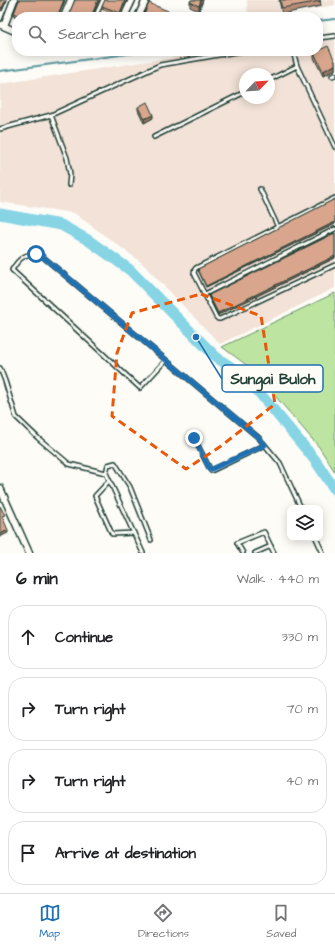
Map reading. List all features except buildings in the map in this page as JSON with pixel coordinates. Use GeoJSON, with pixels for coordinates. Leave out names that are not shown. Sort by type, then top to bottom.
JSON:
{"type":"FeatureCollection","features":[{"type":"Feature","properties":{"kind":"street"},"geometry":{"type":"LineString","coordinates":[[12,30],[2,25],[14,0]]}},
{"type":"Feature","properties":{"kind":"street"},"geometry":{"type":"LineString","coordinates":[[66,12],[71,0]]}},
{"type":"Feature","properties":{"kind":"street"},"geometry":{"type":"LineString","coordinates":[[126,12],[132,0]]}},
{"type":"Feature","properties":{"kind":"street"},"geometry":{"type":"LineString","coordinates":[[140,12],[146,0]]}},
{"type":"Feature","properties":{"kind":"street"},"geometry":{"type":"LineString","coordinates":[[0,490],[29,553]]}},
{"type":"Feature","properties":{"kind":"lane"},"geometry":{"type":"LineString","coordinates":[[97,12],[102,0]]}},
{"type":"Feature","properties":{"kind":"lane"},"geometry":{"type":"LineString","coordinates":[[323,37],[335,36]]}},
{"type":"Feature","properties":{"kind":"lane"},"geometry":{"type":"LineString","coordinates":[[0,129],[51,116],[160,65],[213,56]]}},
{"type":"Feature","properties":{"kind":"lane"},"geometry":{"type":"LineString","coordinates":[[294,56],[335,147]]}},
{"type":"Feature","properties":{"kind":"lane"},"geometry":{"type":"LineString","coordinates":[[275,77],[297,66]]}},
{"type":"Feature","properties":{"kind":"lane"},"geometry":{"type":"LineString","coordinates":[[154,137],[239,95]]}},
{"type":"Feature","properties":{"kind":"lane"},"geometry":{"type":"LineString","coordinates":[[51,116],[67,158],[70,174],[69,185]]}},
{"type":"Feature","properties":{"kind":"lane"},"geometry":{"type":"LineString","coordinates":[[260,189],[278,227]]}},
{"type":"Feature","properties":{"kind":"lane"},"geometry":{"type":"LineString","coordinates":[[335,198],[195,269],[194,274],[216,317],[220,319],[335,265]]}},
{"type":"Feature","properties":{"kind":"lane"},"geometry":{"type":"LineString","coordinates":[[205,294],[335,228]]}},
{"type":"Feature","properties":{"kind":"lane"},"geometry":{"type":"LineString","coordinates":[[166,360],[140,388],[12,270],[23,257],[32,253],[42,256],[166,360],[259,438],[280,463],[301,505]]}},
{"type":"Feature","properties":{"kind":"lane"},"geometry":{"type":"LineString","coordinates":[[0,368],[16,416],[38,438],[69,464],[106,473]]}},
{"type":"Feature","properties":{"kind":"lane"},"geometry":{"type":"LineString","coordinates":[[194,438],[210,470],[265,445]]}},
{"type":"Feature","properties":{"kind":"lane"},"geometry":{"type":"LineString","coordinates":[[143,553],[109,481],[106,473],[108,465],[115,463],[130,487],[151,540]]}},
{"type":"Feature","properties":{"kind":"lane"},"geometry":{"type":"LineString","coordinates":[[109,481],[95,496],[112,534],[134,534]]}},
{"type":"Feature","properties":{"kind":"lane"},"geometry":{"type":"LineString","coordinates":[[243,553],[237,543],[264,532],[274,553]]}},
{"type":"Feature","properties":{"kind":"lane"},"geometry":{"type":"LineString","coordinates":[[317,541],[323,553]]}},
{"type":"Feature","properties":{"kind":"lane"},"geometry":{"type":"LineString","coordinates":[[255,553],[271,546]]}},
{"type":"Feature","properties":{"kind":"highlighted area"},"geometry":{"type":"Polygon","coordinates":[[[201,294],[261,316],[275,404],[221,446],[186,469],[112,416],[117,353],[132,313],[201,294]]]}},
{"type":"Feature","properties":{"kind":"shaded area"},"geometry":{"type":"Polygon","coordinates":[[[104,0],[129,0],[124,12],[99,12],[104,0]]]}},
{"type":"Feature","properties":{"kind":"shaded area"},"geometry":{"type":"Polygon","coordinates":[[[247,0],[335,0],[335,5],[296,12],[248,12],[247,0]]]}},
{"type":"Feature","properties":{"kind":"shaded area"},"geometry":{"type":"Polygon","coordinates":[[[335,32],[335,288],[220,344],[141,262],[74,213],[0,202],[0,84],[182,56],[323,56],[323,34],[335,32]]]}},
{"type":"Feature","properties":{"kind":"green space"},"geometry":{"type":"Polygon","coordinates":[[[335,293],[335,472],[319,447],[252,369],[222,347],[335,293]]]}},
{"type":"Feature","properties":{"kind":"waterway"},"geometry":{"type":"LineString","coordinates":[[323,20],[335,19]]}},
{"type":"Feature","properties":{"kind":"waterway"},"geometry":{"type":"LineString","coordinates":[[0,71],[112,56]]}},
{"type":"Feature","properties":{"kind":"waterway"},"geometry":{"type":"LineString","coordinates":[[0,214],[61,225],[88,240],[130,270],[216,357],[247,378],[315,460],[335,490]]}},
{"type":"Feature","properties":{"kind":"place","name":"Sungai Buloh"},"geometry":{"type":"Point","coordinates":[196,337]}},
{"type":"Feature","properties":{"kind":"route"},"geometry":{"type":"LineString","coordinates":[[36,254],[42,256],[259,438],[265,445],[210,470],[194,438]]}}]}
